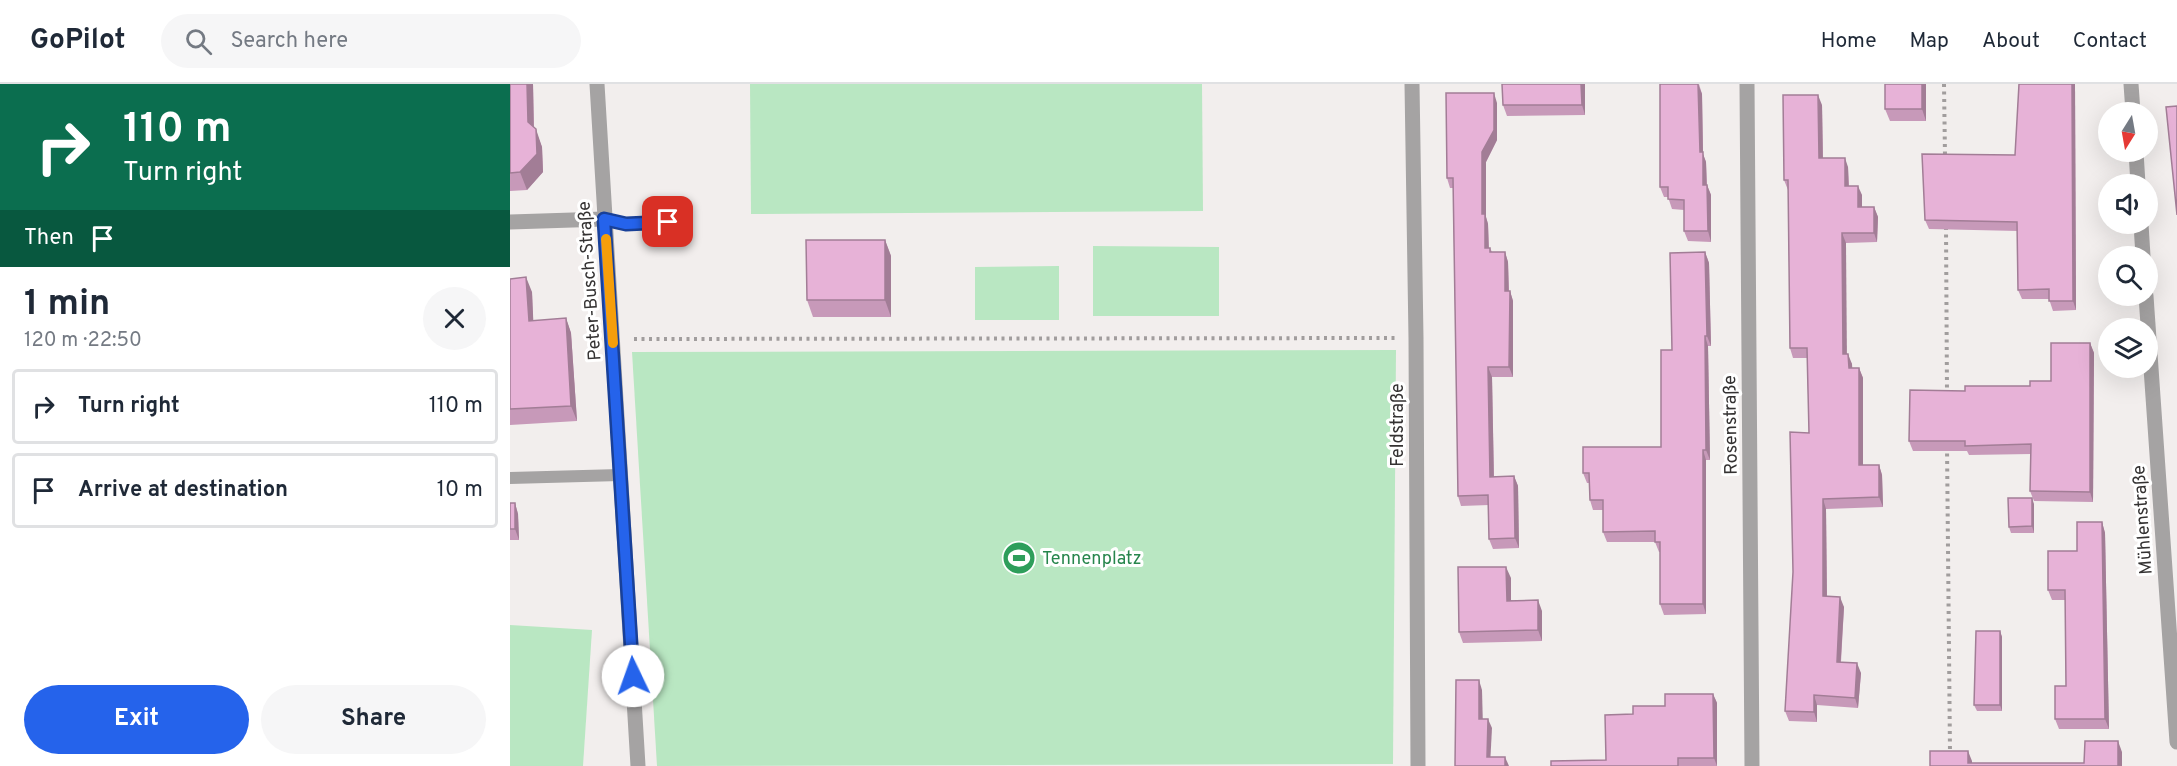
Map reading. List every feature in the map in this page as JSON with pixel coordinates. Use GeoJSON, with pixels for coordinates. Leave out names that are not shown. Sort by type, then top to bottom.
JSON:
{"type":"FeatureCollection","features":[{"type":"Feature","properties":{"kind":"street","name":"Peter-Busch-Straße"},"geometry":{"type":"LineString","coordinates":[[597,84],[638,766]]}},
{"type":"Feature","properties":{"kind":"street","name":"Feldstraße"},"geometry":{"type":"LineString","coordinates":[[1412,84],[1418,766]]}},
{"type":"Feature","properties":{"kind":"street","name":"Rosenstraße"},"geometry":{"type":"LineString","coordinates":[[1747,84],[1752,766]]}},
{"type":"Feature","properties":{"kind":"street"},"geometry":{"type":"LineString","coordinates":[[2131,84],[2132,102]]}},
{"type":"Feature","properties":{"kind":"street"},"geometry":{"type":"LineString","coordinates":[[510,222],[604,219]]}},
{"type":"Feature","properties":{"kind":"street","name":"Mühlenstraße"},"geometry":{"type":"LineString","coordinates":[[2147,306],[2177,742]]}},
{"type":"Feature","properties":{"kind":"lane"},"geometry":{"type":"LineString","coordinates":[[604,219],[626,224],[668,222]]}},
{"type":"Feature","properties":{"kind":"lane"},"geometry":{"type":"LineString","coordinates":[[510,478],[620,475]]}},
{"type":"Feature","properties":{"kind":"path"},"geometry":{"type":"LineString","coordinates":[[1944,84],[1945,168]]}},
{"type":"Feature","properties":{"kind":"path"},"geometry":{"type":"LineString","coordinates":[[1946,216],[1947,395]]}},
{"type":"Feature","properties":{"kind":"path"},"geometry":{"type":"LineString","coordinates":[[612,339],[1416,338]]}},
{"type":"Feature","properties":{"kind":"path"},"geometry":{"type":"LineString","coordinates":[[1947,443],[1950,754]]}},
{"type":"Feature","properties":{"kind":"green space"},"geometry":{"type":"Polygon","coordinates":[[[750,84],[1202,84],[1203,211],[751,214],[750,84]]]}},
{"type":"Feature","properties":{"kind":"green space"},"geometry":{"type":"Polygon","coordinates":[[[1093,246],[1219,247],[1219,316],[1093,316],[1093,246]]]}},
{"type":"Feature","properties":{"kind":"green space"},"geometry":{"type":"Polygon","coordinates":[[[1059,266],[1059,320],[975,320],[975,267],[1059,266]]]}},
{"type":"Feature","properties":{"kind":"green space","name":"Tennenplatz"},"geometry":{"type":"Polygon","coordinates":[[[1396,350],[1393,764],[657,766],[632,352],[1396,350]]]}},
{"type":"Feature","properties":{"kind":"green space"},"geometry":{"type":"Polygon","coordinates":[[[510,625],[592,630],[583,766],[510,766],[510,625]]]}},
{"type":"Feature","properties":{"kind":"building"},"geometry":{"type":"Polygon","coordinates":[[[510,84],[527,84],[528,122],[536,129],[537,154],[520,172],[510,173],[510,84]]]}},
{"type":"Feature","properties":{"kind":"building"},"geometry":{"type":"Polygon","coordinates":[[[1502,84],[1581,84],[1582,105],[1503,105],[1502,84]]]}},
{"type":"Feature","properties":{"kind":"building"},"geometry":{"type":"Polygon","coordinates":[[[1660,84],[1698,84],[1700,152],[1703,152],[1703,185],[1707,185],[1708,231],[1684,231],[1684,200],[1668,199],[1668,187],[1660,187],[1660,84]]]}},
{"type":"Feature","properties":{"kind":"building"},"geometry":{"type":"Polygon","coordinates":[[[1885,84],[1922,84],[1922,109],[1885,109],[1885,84]]]}},
{"type":"Feature","properties":{"kind":"building"},"geometry":{"type":"Polygon","coordinates":[[[2019,84],[2072,84],[2073,301],[2049,301],[2049,289],[2018,290],[2017,222],[1925,220],[1922,154],[2015,155],[2019,84]]]}},
{"type":"Feature","properties":{"kind":"building"},"geometry":{"type":"Polygon","coordinates":[[[1446,93],[1494,93],[1494,130],[1482,152],[1482,214],[1485,214],[1485,248],[1490,248],[1490,252],[1505,252],[1505,291],[1510,291],[1509,367],[1488,367],[1490,477],[1514,476],[1515,538],[1489,539],[1488,495],[1458,496],[1453,178],[1447,178],[1446,93]]]}},
{"type":"Feature","properties":{"kind":"building"},"geometry":{"type":"Polygon","coordinates":[[[1783,95],[1818,95],[1819,158],[1845,158],[1845,186],[1858,186],[1858,207],[1874,207],[1874,233],[1842,233],[1843,354],[1848,354],[1849,368],[1859,368],[1859,465],[1879,465],[1879,497],[1823,499],[1823,596],[1840,597],[1837,662],[1857,663],[1855,698],[1814,695],[1814,712],[1785,711],[1793,572],[1790,432],[1809,433],[1807,348],[1790,348],[1788,180],[1784,180],[1783,95]]]}},
{"type":"Feature","properties":{"kind":"building"},"geometry":{"type":"Polygon","coordinates":[[[2177,106],[2177,215],[2166,107],[2177,106]]]}},
{"type":"Feature","properties":{"kind":"building"},"geometry":{"type":"Polygon","coordinates":[[[806,240],[885,240],[885,300],[807,300],[806,240]]]}},
{"type":"Feature","properties":{"kind":"building"},"geometry":{"type":"Polygon","coordinates":[[[1705,252],[1707,336],[1705,336],[1706,450],[1703,450],[1703,604],[1660,604],[1660,542],[1655,542],[1655,531],[1603,532],[1603,500],[1590,500],[1589,473],[1583,473],[1583,447],[1661,447],[1661,350],[1672,350],[1670,253],[1705,252]]]}},
{"type":"Feature","properties":{"kind":"building"},"geometry":{"type":"Polygon","coordinates":[[[526,277],[529,321],[566,318],[571,406],[510,409],[510,279],[526,277]]]}},
{"type":"Feature","properties":{"kind":"building"},"geometry":{"type":"Polygon","coordinates":[[[2051,343],[2090,343],[2090,492],[2030,491],[2031,444],[1965,446],[1965,441],[1909,441],[1910,390],[1965,391],[1965,386],[2030,386],[2030,381],[2051,381],[2051,343]]]}},
{"type":"Feature","properties":{"kind":"building"},"geometry":{"type":"Polygon","coordinates":[[[2008,498],[2032,498],[2032,526],[2009,527],[2008,498]]]}},
{"type":"Feature","properties":{"kind":"building"},"geometry":{"type":"Polygon","coordinates":[[[510,503],[515,503],[515,529],[510,529],[510,503]]]}},
{"type":"Feature","properties":{"kind":"building"},"geometry":{"type":"Polygon","coordinates":[[[2077,522],[2102,522],[2105,719],[2055,719],[2055,686],[2066,686],[2065,590],[2048,590],[2048,551],[2077,551],[2077,522]]]}},
{"type":"Feature","properties":{"kind":"building"},"geometry":{"type":"Polygon","coordinates":[[[1458,567],[1506,567],[1507,601],[1538,600],[1538,630],[1459,632],[1458,567]]]}},
{"type":"Feature","properties":{"kind":"building"},"geometry":{"type":"Polygon","coordinates":[[[1976,631],[2000,631],[2000,705],[1974,705],[1976,631]]]}},
{"type":"Feature","properties":{"kind":"building"},"geometry":{"type":"Polygon","coordinates":[[[1456,680],[1479,680],[1479,719],[1488,719],[1487,757],[1505,757],[1505,766],[1455,766],[1456,680]]]}},
{"type":"Feature","properties":{"kind":"building"},"geometry":{"type":"Polygon","coordinates":[[[1665,694],[1713,694],[1714,758],[1678,758],[1678,766],[1551,766],[1551,761],[1606,760],[1605,715],[1633,714],[1633,706],[1665,706],[1665,694]]]}},
{"type":"Feature","properties":{"kind":"building"},"geometry":{"type":"Polygon","coordinates":[[[2085,741],[2118,741],[2118,766],[1930,766],[1930,751],[1968,751],[1968,763],[2084,763],[2085,741]]]}},
{"type":"Feature","properties":{"kind":"slow traffic"},"geometry":{"type":"LineString","coordinates":[[606,239],[613,343]]}},
{"type":"Feature","properties":{"kind":"place","name":"Tennenplatz"},"geometry":{"type":"Point","coordinates":[1019,558]}},
{"type":"Feature","properties":{"kind":"route"},"geometry":{"type":"LineString","coordinates":[[633,676],[604,219],[626,224],[668,222]]}}]}
